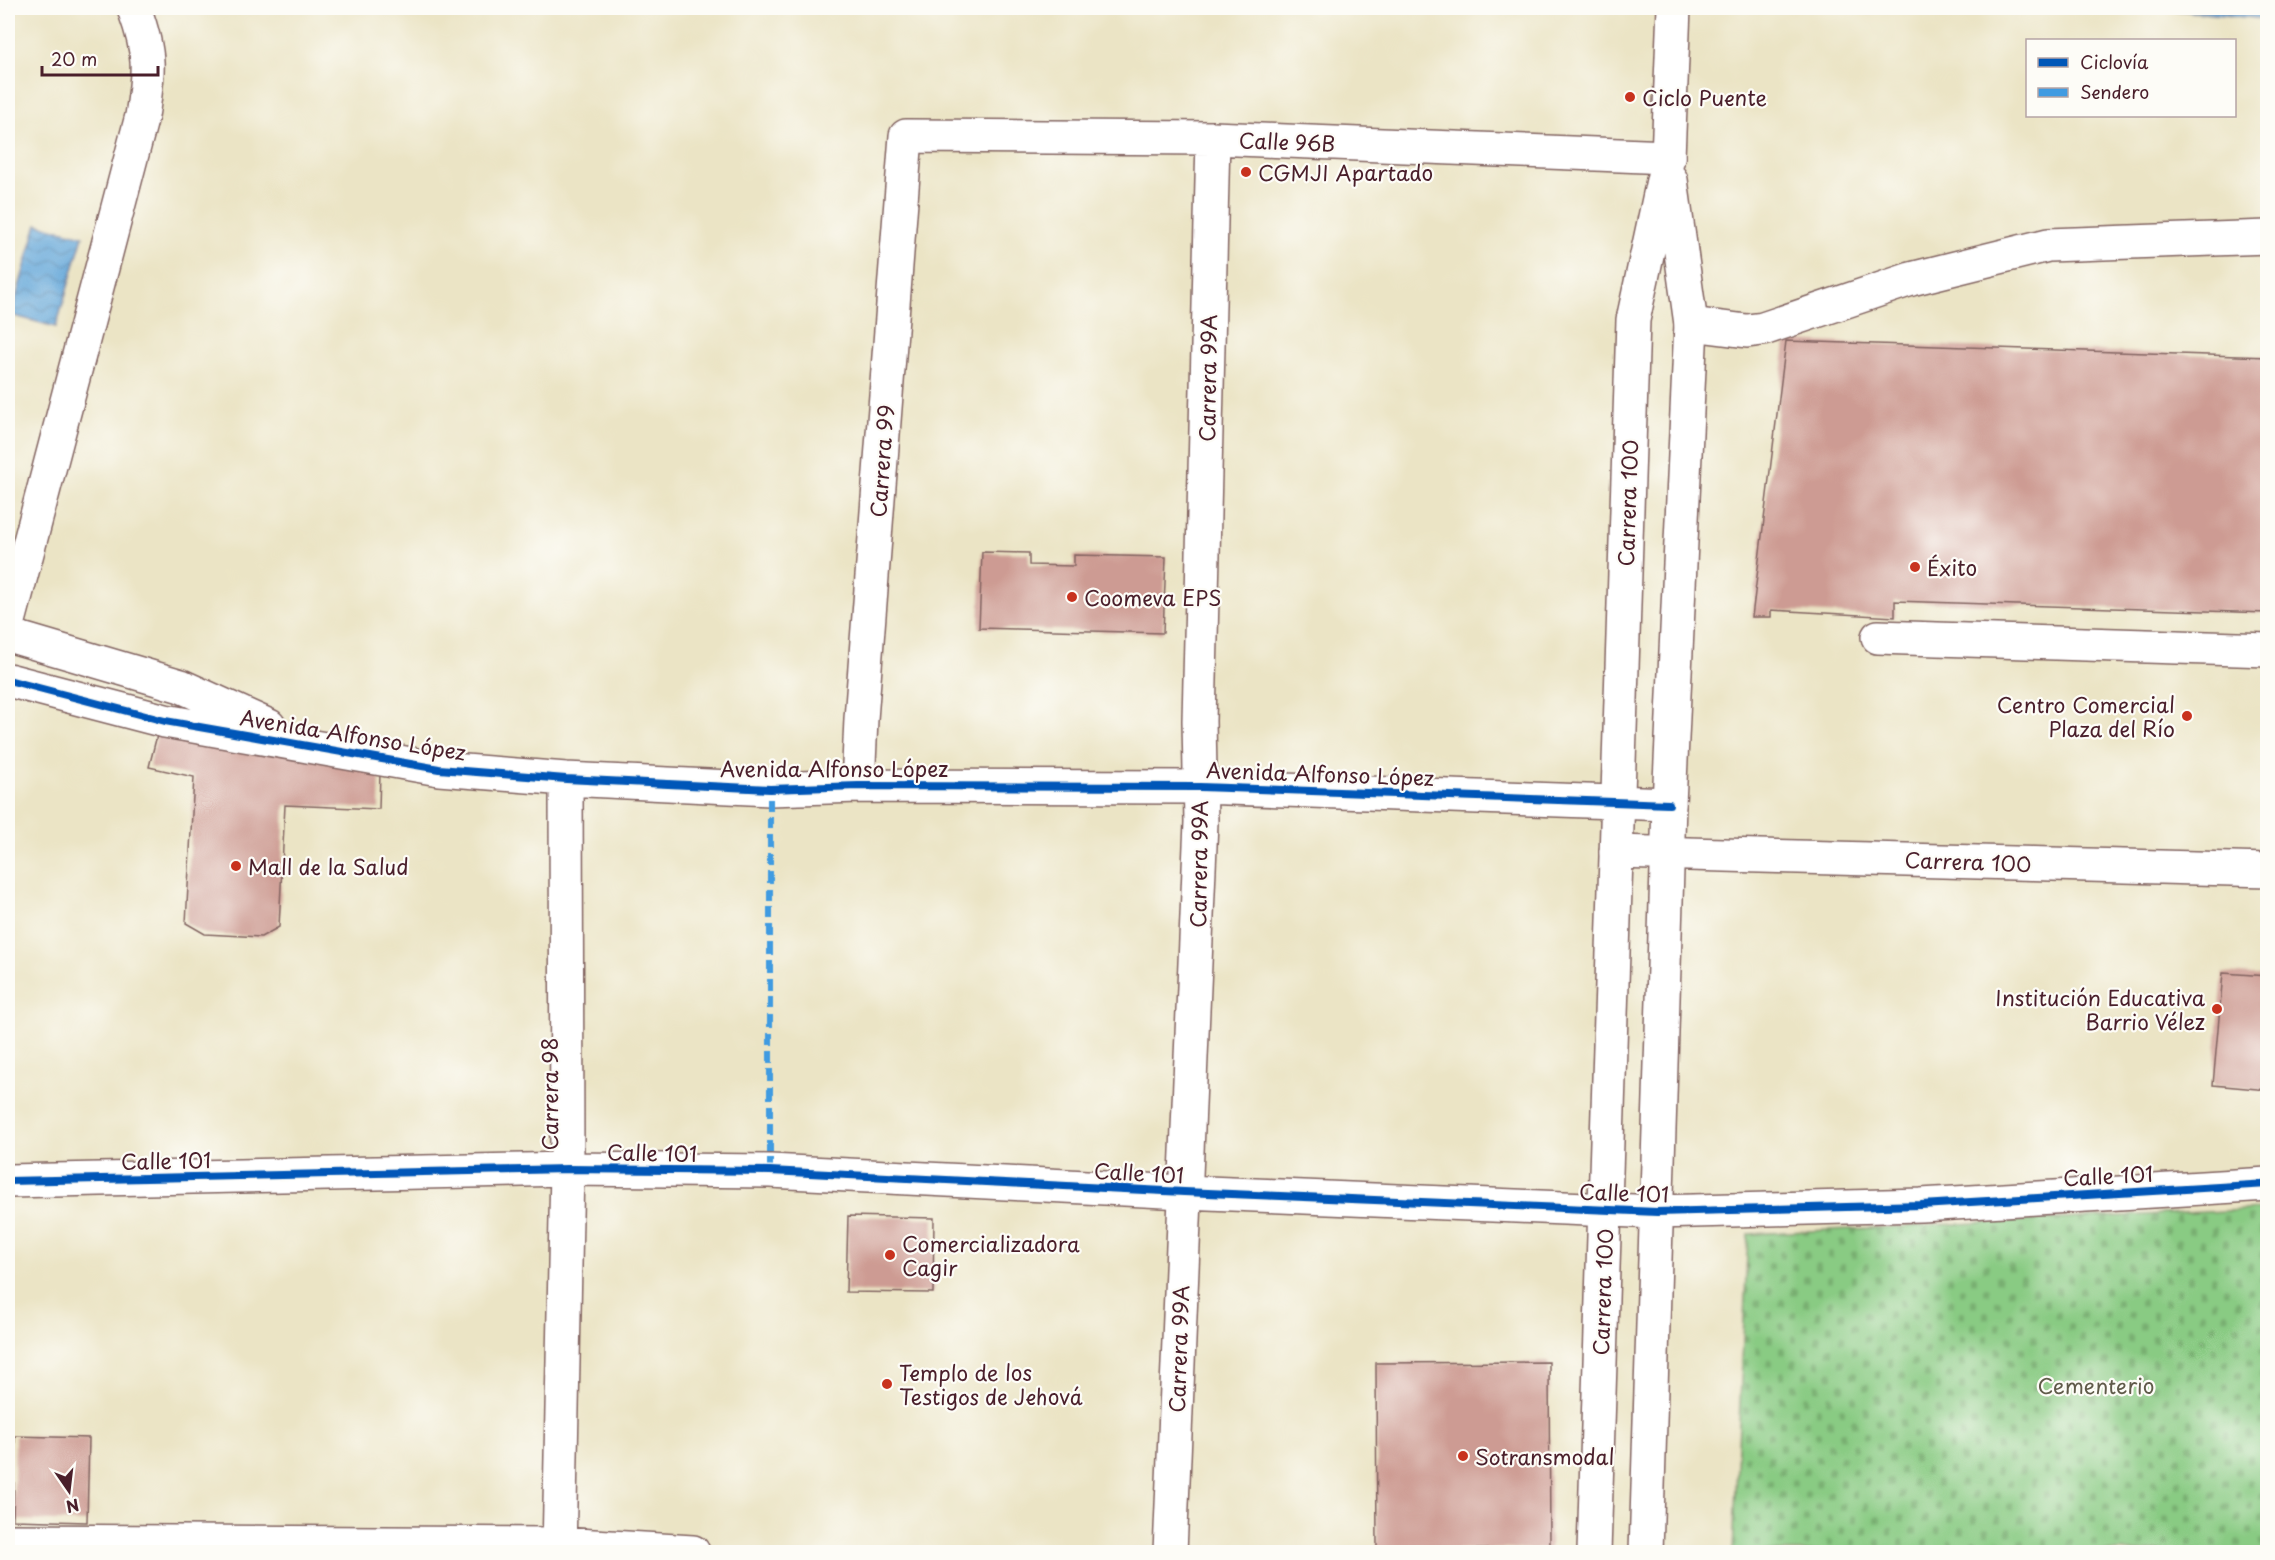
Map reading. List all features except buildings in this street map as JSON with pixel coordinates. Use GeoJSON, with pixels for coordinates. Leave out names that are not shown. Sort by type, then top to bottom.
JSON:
{"type":"FeatureCollection","features":[{"type":"Feature","properties":{"kind":"street","name":"Carrera 100"},"geometry":{"type":"LineString","coordinates":[[1646,1552],[1669,804],[1691,324],[1668,157],[1674,8]]}},
{"type":"Feature","properties":{"kind":"street"},"geometry":{"type":"LineString","coordinates":[[8,625],[142,116],[148,75],[147,43],[135,11]]}},
{"type":"Feature","properties":{"kind":"street","name":"Calle 96B"},"geometry":{"type":"LineString","coordinates":[[906,136],[1213,138],[1668,157]]}},
{"type":"Feature","properties":{"kind":"street","name":"Carrera 99"},"geometry":{"type":"LineString","coordinates":[[858,786],[861,719],[906,136]]}},
{"type":"Feature","properties":{"kind":"street","name":"Carrera 99A"},"geometry":{"type":"LineString","coordinates":[[1170,1552],[1201,822],[1213,138]]}},
{"type":"Feature","properties":{"kind":"street","name":"Carrera 100"},"geometry":{"type":"LineString","coordinates":[[1594,1552],[1633,320],[1668,157]]}},
{"type":"Feature","properties":{"kind":"street"},"geometry":{"type":"LineString","coordinates":[[1691,324],[1747,331],[1763,329],[1911,279],[2048,245],[2268,237]]}},
{"type":"Feature","properties":{"kind":"street","name":"Avenida Alfonso López"},"geometry":{"type":"LineString","coordinates":[[8,635],[181,686],[309,745]]}},
{"type":"Feature","properties":{"kind":"street"},"geometry":{"type":"LineString","coordinates":[[1878,638],[2268,650]]}},
{"type":"Feature","properties":{"kind":"street","name":"Avenida Alfonso López"},"geometry":{"type":"LineString","coordinates":[[8,680],[165,721],[439,769],[567,779],[770,789],[858,786],[1200,787],[1669,804]]}},
{"type":"Feature","properties":{"kind":"street","name":"Carrera 98"},"geometry":{"type":"LineString","coordinates":[[559,1548],[567,1169],[567,779]]}},
{"type":"Feature","properties":{"kind":"street","name":"Carrera 100"},"geometry":{"type":"LineString","coordinates":[[1616,852],[2268,870]]}},
{"type":"Feature","properties":{"kind":"street","name":"Calle 101"},"geometry":{"type":"LineString","coordinates":[[8,1181],[567,1169],[770,1171],[1184,1192],[1657,1212],[1921,1205],[2268,1184]]}},
{"type":"Feature","properties":{"kind":"street"},"geometry":{"type":"LineString","coordinates":[[8,1541],[559,1548],[693,1552]]}},
{"type":"Feature","properties":{"kind":"green space","name":"Cementerio"},"geometry":{"type":"Polygon","coordinates":[[[2267,1209],[2267,1552],[1733,1552],[1748,1234],[2267,1209]]]}},
{"type":"Feature","properties":{"kind":"water"},"geometry":{"type":"Polygon","coordinates":[[[2151,8],[2267,8],[2267,19],[2151,8]]]}},
{"type":"Feature","properties":{"kind":"water"},"geometry":{"type":"Polygon","coordinates":[[[37,224],[83,236],[56,327],[11,315],[37,224]]]}},
{"type":"Feature","properties":{"kind":"marked path"},"geometry":{"type":"LineString","coordinates":[[770,789],[770,1171]]}},
{"type":"Feature","properties":{"kind":"cycle path"},"geometry":{"type":"LineString","coordinates":[[8,680],[165,721],[439,769],[566,779],[770,789],[858,786],[1200,787],[1669,804]]}},
{"type":"Feature","properties":{"kind":"cycle path"},"geometry":{"type":"LineString","coordinates":[[8,1181],[567,1169],[770,1171],[1184,1192],[1657,1212],[1921,1205],[2268,1184]]}},
{"type":"Feature","properties":{"kind":"place","name":"Ciclo Puente"},"geometry":{"type":"Point","coordinates":[1630,97]}},
{"type":"Feature","properties":{"kind":"place","name":"CGMJI Apartado"},"geometry":{"type":"Point","coordinates":[1246,172]}},
{"type":"Feature","properties":{"kind":"place","name":"Éxito"},"geometry":{"type":"Point","coordinates":[1915,567]}},
{"type":"Feature","properties":{"kind":"place","name":"Coomeva EPS"},"geometry":{"type":"Point","coordinates":[1072,597]}},
{"type":"Feature","properties":{"kind":"place","name":"Centro Comercial Plaza del Río"},"geometry":{"type":"Point","coordinates":[2187,716]}},
{"type":"Feature","properties":{"kind":"place","name":"Mall de la Salud"},"geometry":{"type":"Point","coordinates":[236,866]}},
{"type":"Feature","properties":{"kind":"place","name":"Institución Educativa Barrio Vélez"},"geometry":{"type":"Point","coordinates":[2217,1009]}},
{"type":"Feature","properties":{"kind":"place","name":"Comercializadora Cagir"},"geometry":{"type":"Point","coordinates":[890,1255]}},
{"type":"Feature","properties":{"kind":"place","name":"Templo de los Testigos de Jehová"},"geometry":{"type":"Point","coordinates":[887,1384]}},
{"type":"Feature","properties":{"kind":"place","name":"Sotransmodal"},"geometry":{"type":"Point","coordinates":[1463,1456]}}]}
